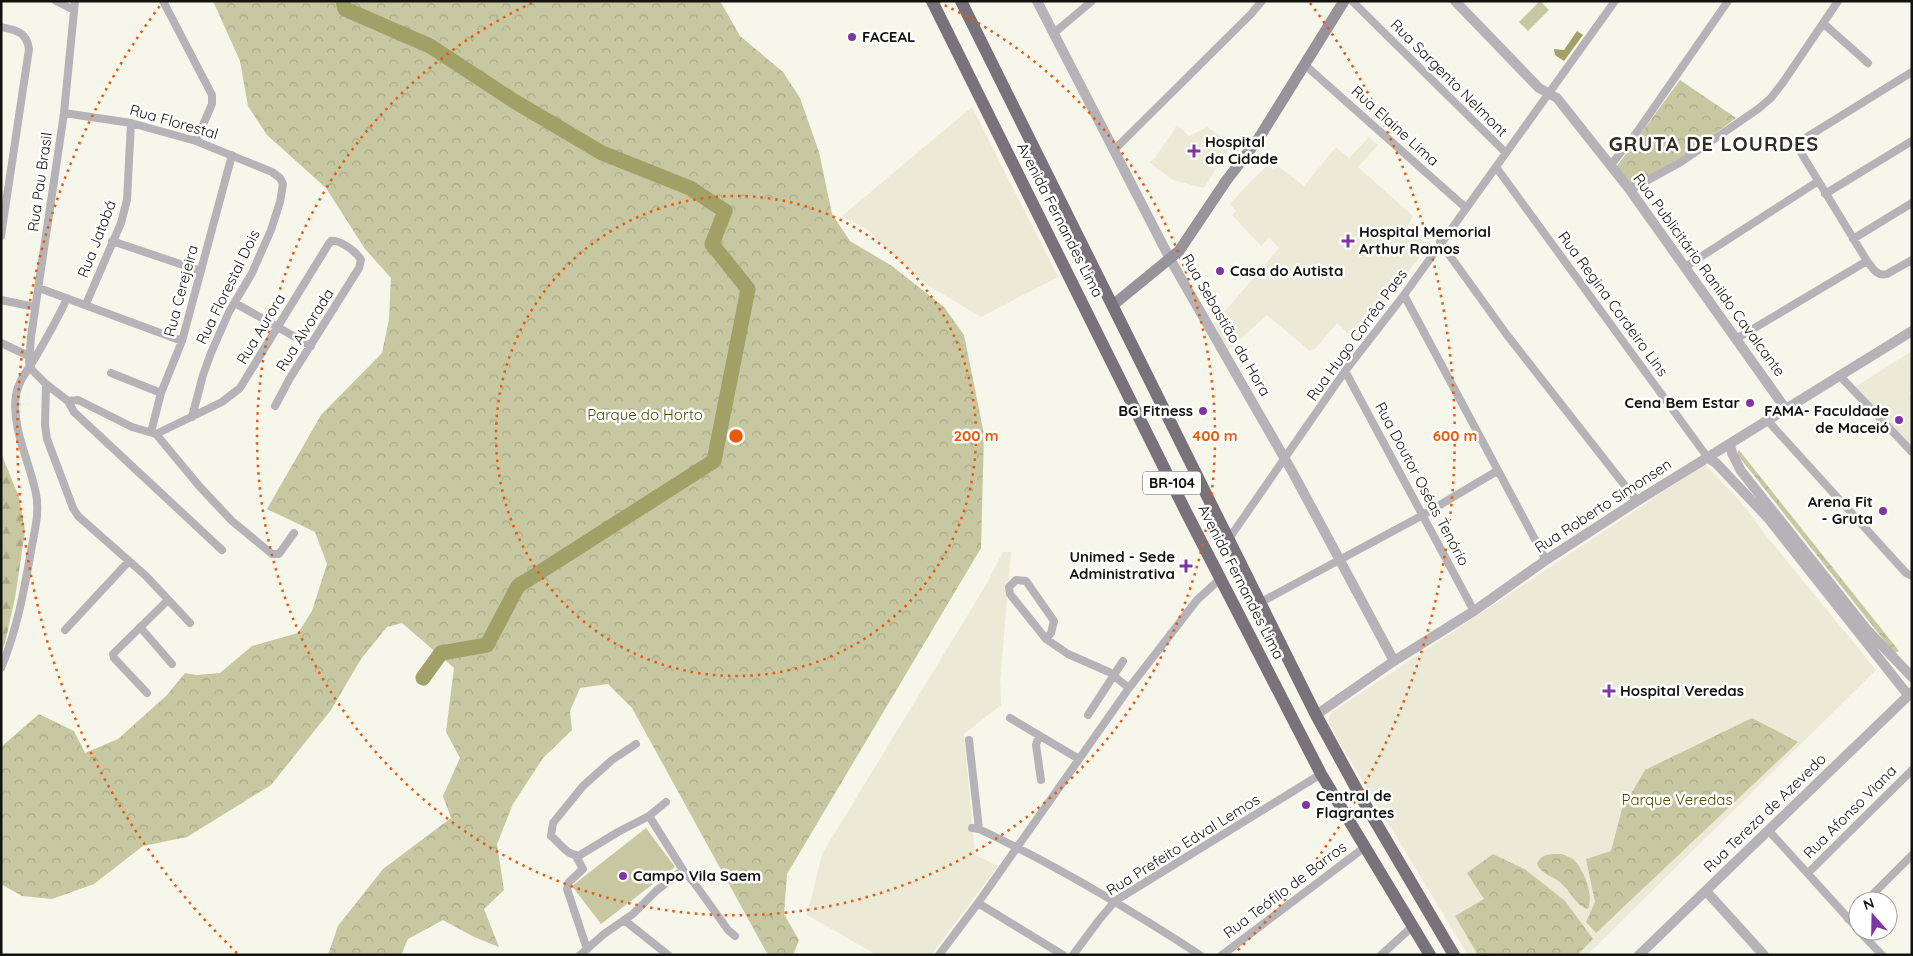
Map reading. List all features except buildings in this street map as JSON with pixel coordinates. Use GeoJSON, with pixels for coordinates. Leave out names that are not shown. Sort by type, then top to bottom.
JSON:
{"type":"FeatureCollection","features":[{"type":"Feature","properties":{"kind":"highway","name":"Avenida Fernandes Lima"},"geometry":{"type":"LineString","coordinates":[[932,1],[1321,774],[1430,955]]}},
{"type":"Feature","properties":{"kind":"highway","name":"Avenida Fernandes Lima"},"geometry":{"type":"LineString","coordinates":[[961,1],[1316,715],[1362,800],[1454,955]]}},
{"type":"Feature","properties":{"kind":"main road"},"geometry":{"type":"LineString","coordinates":[[1112,306],[1179,251],[1226,181],[1259,138],[1344,1]]}},
{"type":"Feature","properties":{"kind":"street"},"geometry":{"type":"LineString","coordinates":[[56,1],[74,10]]}},
{"type":"Feature","properties":{"kind":"street","name":"Rua Pau Brasil"},"geometry":{"type":"LineString","coordinates":[[30,366],[29,356],[35,307],[64,113],[75,1]]}},
{"type":"Feature","properties":{"kind":"street"},"geometry":{"type":"LineString","coordinates":[[164,1],[212,95],[212,104],[196,141]]}},
{"type":"Feature","properties":{"kind":"street","name":"Rua Sebastião da Hora"},"geometry":{"type":"LineString","coordinates":[[1037,1],[1170,259],[1285,458],[1394,661]]}},
{"type":"Feature","properties":{"kind":"street"},"geometry":{"type":"LineString","coordinates":[[1054,33],[1092,1]]}},
{"type":"Feature","properties":{"kind":"street"},"geometry":{"type":"LineString","coordinates":[[1114,150],[1262,1]]}},
{"type":"Feature","properties":{"kind":"street","name":"Rua Sargento Nelmont"},"geometry":{"type":"LineString","coordinates":[[1352,1],[1506,154]]}},
{"type":"Feature","properties":{"kind":"street","name":"Rua Publicitário Ranildo Cavalcante"},"geometry":{"type":"LineString","coordinates":[[1454,1],[1539,88],[1556,98],[1630,190],[1785,408]]}},
{"type":"Feature","properties":{"kind":"street","name":"Rua Hugo Corrêa Paes"},"geometry":{"type":"LineString","coordinates":[[1228,540],[1345,371],[1404,295],[1440,242],[1506,154],[1615,1]]}},
{"type":"Feature","properties":{"kind":"street"},"geometry":{"type":"LineString","coordinates":[[1610,166],[1637,132],[1728,1]]}},
{"type":"Feature","properties":{"kind":"street"},"geometry":{"type":"LineString","coordinates":[[1630,190],[1681,162],[1758,109],[1784,81],[1838,1]]}},
{"type":"Feature","properties":{"kind":"street"},"geometry":{"type":"LineString","coordinates":[[1824,24],[1868,63]]}},
{"type":"Feature","properties":{"kind":"street"},"geometry":{"type":"LineString","coordinates":[[1,28],[17,30],[24,36],[29,49],[1,236]]}},
{"type":"Feature","properties":{"kind":"street","name":"Rua Elaine Lima"},"geometry":{"type":"LineString","coordinates":[[1305,65],[1466,208]]}},
{"type":"Feature","properties":{"kind":"street"},"geometry":{"type":"LineString","coordinates":[[1912,72],[1799,142],[1798,146],[1817,182],[1866,261],[1879,274],[1887,274],[1912,260]]}},
{"type":"Feature","properties":{"kind":"street","name":"Rua Florestal"},"geometry":{"type":"LineString","coordinates":[[64,113],[131,123],[196,141],[272,172]]}},
{"type":"Feature","properties":{"kind":"street","name":"Rua Jatobá"},"geometry":{"type":"LineString","coordinates":[[86,304],[121,223],[127,200],[131,123]]}},
{"type":"Feature","properties":{"kind":"street"},"geometry":{"type":"LineString","coordinates":[[1825,194],[1912,141]]}},
{"type":"Feature","properties":{"kind":"street","name":"Rua Cerejeira"},"geometry":{"type":"LineString","coordinates":[[153,433],[161,393],[182,341],[232,155]]}},
{"type":"Feature","properties":{"kind":"street","name":"Rua Regina Cordeiro Lins"},"geometry":{"type":"LineString","coordinates":[[1496,167],[1708,458]]}},
{"type":"Feature","properties":{"kind":"street"},"geometry":{"type":"LineString","coordinates":[[1,170],[11,171]]}},
{"type":"Feature","properties":{"kind":"street","name":"Rua Florestal Dois"},"geometry":{"type":"LineString","coordinates":[[192,417],[211,353],[264,248],[280,202],[283,184],[280,178],[272,172]]}},
{"type":"Feature","properties":{"kind":"street"},"geometry":{"type":"LineString","coordinates":[[1685,267],[1817,182]]}},
{"type":"Feature","properties":{"kind":"street"},"geometry":{"type":"LineString","coordinates":[[1853,240],[1912,204]]}},
{"type":"Feature","properties":{"kind":"street","name":"Rua Aurora"},"geometry":{"type":"LineString","coordinates":[[153,433],[222,402],[240,388],[331,241],[336,240],[359,255],[361,260],[359,268]]}},
{"type":"Feature","properties":{"kind":"street"},"geometry":{"type":"LineString","coordinates":[[112,241],[200,271]]}},
{"type":"Feature","properties":{"kind":"street"},"geometry":{"type":"LineString","coordinates":[[1440,242],[1507,335],[1637,501]]}},
{"type":"Feature","properties":{"kind":"street"},"geometry":{"type":"LineString","coordinates":[[1736,339],[1866,261]]}},
{"type":"Feature","properties":{"kind":"street","name":"Rua Alvorada"},"geometry":{"type":"LineString","coordinates":[[275,406],[290,378],[359,268]]}},
{"type":"Feature","properties":{"kind":"street"},"geometry":{"type":"LineString","coordinates":[[39,288],[182,341]]}},
{"type":"Feature","properties":{"kind":"street"},"geometry":{"type":"LineString","coordinates":[[1404,295],[1546,560]]}},
{"type":"Feature","properties":{"kind":"street"},"geometry":{"type":"LineString","coordinates":[[1,668],[16,624],[36,521],[37,495],[19,431],[15,407],[20,382],[67,298]]}},
{"type":"Feature","properties":{"kind":"street"},"geometry":{"type":"LineString","coordinates":[[1,300],[35,307]]}},
{"type":"Feature","properties":{"kind":"street"},"geometry":{"type":"LineString","coordinates":[[235,303],[311,346]]}},
{"type":"Feature","properties":{"kind":"street","name":"Rua Roberto Simonsen"},"geometry":{"type":"LineString","coordinates":[[1316,715],[1394,661],[1474,611],[1546,560],[1637,501],[1912,331]]}},
{"type":"Feature","properties":{"kind":"street"},"geometry":{"type":"LineString","coordinates":[[1,343],[29,356]]}},
{"type":"Feature","properties":{"kind":"street"},"geometry":{"type":"LineString","coordinates":[[30,366],[46,384],[68,400],[74,412],[222,550]]}},
{"type":"Feature","properties":{"kind":"street","name":"Rua Doutor Oséas Tenório"},"geometry":{"type":"LineString","coordinates":[[1345,371],[1474,611]]}},
{"type":"Feature","properties":{"kind":"street"},"geometry":{"type":"LineString","coordinates":[[111,373],[161,393]]}},
{"type":"Feature","properties":{"kind":"street"},"geometry":{"type":"LineString","coordinates":[[1839,375],[1912,452]]}},
{"type":"Feature","properties":{"kind":"street"},"geometry":{"type":"LineString","coordinates":[[46,384],[44,425],[47,439],[73,508],[78,516],[129,561],[190,622]]}},
{"type":"Feature","properties":{"kind":"street"},"geometry":{"type":"LineString","coordinates":[[68,400],[78,400],[132,427],[153,433],[211,500],[232,521],[272,554],[279,554],[294,533]]}},
{"type":"Feature","properties":{"kind":"street"},"geometry":{"type":"LineString","coordinates":[[1767,420],[1906,573],[1912,576]]}},
{"type":"Feature","properties":{"kind":"street"},"geometry":{"type":"LineString","coordinates":[[1730,444],[1732,453],[1741,471],[1868,631],[1912,678]]}},
{"type":"Feature","properties":{"kind":"street"},"geometry":{"type":"LineString","coordinates":[[1708,458],[1720,467],[1768,518],[1910,693]]}},
{"type":"Feature","properties":{"kind":"street"},"geometry":{"type":"LineString","coordinates":[[1261,602],[1423,515],[1497,471]]}},
{"type":"Feature","properties":{"kind":"street"},"geometry":{"type":"LineString","coordinates":[[64,630],[129,561]]}},
{"type":"Feature","properties":{"kind":"street"},"geometry":{"type":"LineString","coordinates":[[939,955],[978,903],[1129,688],[1197,600],[1221,578]]}},
{"type":"Feature","properties":{"kind":"street"},"geometry":{"type":"LineString","coordinates":[[1046,640],[1051,634],[1054,621],[1026,581],[1020,579],[1013,582],[1010,587],[1010,594],[1046,640],[1068,654],[1105,670],[1129,688]]}},
{"type":"Feature","properties":{"kind":"street"},"geometry":{"type":"LineString","coordinates":[[148,693],[113,657],[113,652],[168,600]]}},
{"type":"Feature","properties":{"kind":"street"},"geometry":{"type":"LineString","coordinates":[[140,628],[172,664]]}},
{"type":"Feature","properties":{"kind":"street"},"geometry":{"type":"LineString","coordinates":[[1088,715],[1123,661]]}},
{"type":"Feature","properties":{"kind":"street","name":"Rua Tereza de Azevedo"},"geometry":{"type":"LineString","coordinates":[[1645,953],[1706,891],[1910,693]]}},
{"type":"Feature","properties":{"kind":"street"},"geometry":{"type":"LineString","coordinates":[[1010,718],[1079,759]]}},
{"type":"Feature","properties":{"kind":"street"},"geometry":{"type":"LineString","coordinates":[[1039,735],[1036,745],[1041,780]]}},
{"type":"Feature","properties":{"kind":"street"},"geometry":{"type":"LineString","coordinates":[[969,740],[975,829],[1017,847],[1115,901],[1200,955]]}},
{"type":"Feature","properties":{"kind":"street"},"geometry":{"type":"LineString","coordinates":[[587,949],[567,889],[569,882],[583,869],[576,856],[569,853],[551,836],[552,824],[583,786],[612,760],[636,744]]}},
{"type":"Feature","properties":{"kind":"street","name":"Rua Afonso Viana"},"geometry":{"type":"LineString","coordinates":[[1808,873],[1912,770]]}},
{"type":"Feature","properties":{"kind":"street","name":"Rua Prefeito Edval Lemos"},"geometry":{"type":"LineString","coordinates":[[1073,955],[1115,901],[1321,774]]}},
{"type":"Feature","properties":{"kind":"street"},"geometry":{"type":"LineString","coordinates":[[576,856],[649,816],[666,802]]}},
{"type":"Feature","properties":{"kind":"street"},"geometry":{"type":"LineString","coordinates":[[649,816],[683,870],[735,936]]}},
{"type":"Feature","properties":{"kind":"street"},"geometry":{"type":"LineString","coordinates":[[1769,830],[1848,919]]}},
{"type":"Feature","properties":{"kind":"street","name":"Rua Teófilo de Barros"},"geometry":{"type":"LineString","coordinates":[[1222,955],[1365,847]]}},
{"type":"Feature","properties":{"kind":"street"},"geometry":{"type":"LineString","coordinates":[[1876,891],[1912,855]]}},
{"type":"Feature","properties":{"kind":"street"},"geometry":{"type":"LineString","coordinates":[[580,955],[683,870]]}},
{"type":"Feature","properties":{"kind":"street"},"geometry":{"type":"LineString","coordinates":[[1706,891],[1764,955]]}},
{"type":"Feature","properties":{"kind":"street"},"geometry":{"type":"LineString","coordinates":[[978,903],[1063,955]]}},
{"type":"Feature","properties":{"kind":"street"},"geometry":{"type":"LineString","coordinates":[[624,920],[668,955]]}},
{"type":"Feature","properties":{"kind":"street"},"geometry":{"type":"LineString","coordinates":[[1381,955],[1413,926]]}},
{"type":"Feature","properties":{"kind":"street"},"geometry":{"type":"LineString","coordinates":[[1869,941],[1882,955]]}},
{"type":"Feature","properties":{"kind":"shaded area"},"geometry":{"type":"Polygon","coordinates":[[[1577,31],[1583,35],[1564,61],[1555,55],[1554,49],[1564,50],[1577,31]]]}},
{"type":"Feature","properties":{"kind":"shaded area"},"geometry":{"type":"Polygon","coordinates":[[[972,107],[1058,277],[981,317],[928,285],[897,260],[867,229],[842,216],[972,107]]]}},
{"type":"Feature","properties":{"kind":"shaded area","name":"Hospital da Cidade"},"geometry":{"type":"Polygon","coordinates":[[[1177,125],[1189,136],[1207,127],[1232,144],[1204,188],[1173,180],[1149,162],[1155,158],[1177,125]]]}},
{"type":"Feature","properties":{"kind":"shaded area","name":"Hospital Memorial Arthur Ramos"},"geometry":{"type":"Polygon","coordinates":[[[1369,137],[1378,145],[1358,167],[1413,216],[1408,226],[1428,246],[1356,341],[1337,323],[1316,348],[1310,351],[1267,315],[1225,353],[1215,323],[1279,248],[1269,237],[1261,246],[1232,215],[1236,211],[1230,204],[1268,165],[1273,169],[1278,166],[1304,186],[1336,147],[1349,158],[1369,137]]]}},
{"type":"Feature","properties":{"kind":"shaded area","name":"FAMA- Faculdade de Maceió"},"geometry":{"type":"Polygon","coordinates":[[[1912,351],[1912,390],[1909,393],[1912,396],[1912,444],[1909,446],[1855,387],[1912,351]]]}},
{"type":"Feature","properties":{"kind":"shaded area","name":"Hospital Veredas"},"geometry":{"type":"Polygon","coordinates":[[[1705,464],[1740,501],[1876,670],[1587,955],[1468,955],[1338,740],[1328,720],[1331,713],[1705,464]]]}},
{"type":"Feature","properties":{"kind":"shaded area"},"geometry":{"type":"Polygon","coordinates":[[[1003,552],[1011,552],[1000,681],[1001,705],[964,734],[975,855],[998,866],[931,955],[877,955],[807,915],[822,854],[986,585],[1003,552]]]}},
{"type":"Feature","properties":{"kind":"green space","name":"Parque do Horto"},"geometry":{"type":"Polygon","coordinates":[[[213,1],[720,1],[740,36],[783,72],[800,98],[819,152],[832,214],[850,241],[892,266],[944,307],[964,335],[984,434],[981,548],[787,874],[784,914],[799,940],[793,955],[768,955],[632,708],[608,684],[580,688],[570,711],[572,730],[543,758],[513,804],[497,844],[504,890],[484,909],[499,947],[474,937],[443,920],[408,939],[401,955],[328,955],[338,926],[383,869],[451,818],[443,796],[460,758],[446,732],[454,668],[402,623],[387,627],[361,659],[331,710],[271,785],[187,837],[143,846],[94,884],[52,899],[22,896],[1,884],[1,747],[39,714],[74,731],[85,753],[118,739],[167,695],[185,673],[197,675],[220,673],[252,646],[298,633],[312,611],[327,564],[315,532],[267,509],[321,415],[382,353],[389,319],[391,278],[365,249],[326,188],[267,135],[248,106],[240,61],[213,1]]]}},
{"type":"Feature","properties":{"kind":"green space"},"geometry":{"type":"Polygon","coordinates":[[[1540,1],[1549,10],[1528,31],[1519,22],[1540,1]]]}},
{"type":"Feature","properties":{"kind":"green space"},"geometry":{"type":"Polygon","coordinates":[[[1680,80],[1736,118],[1642,188],[1628,191],[1614,170],[1680,80]]]}},
{"type":"Feature","properties":{"kind":"green space"},"geometry":{"type":"Polygon","coordinates":[[[1739,450],[1899,651],[1894,653],[1737,454],[1739,450]]]}},
{"type":"Feature","properties":{"kind":"green space"},"geometry":{"type":"Polygon","coordinates":[[[1,453],[19,497],[25,531],[15,598],[1,653],[1,453]]]}},
{"type":"Feature","properties":{"kind":"green space","name":"Parque Veredas"},"geometry":{"type":"Polygon","coordinates":[[[1752,718],[1798,742],[1596,933],[1586,922],[1595,902],[1586,859],[1611,851],[1622,809],[1645,770],[1752,718]]]}},
{"type":"Feature","properties":{"kind":"green space","name":"Campo Vila Saem"},"geometry":{"type":"Polygon","coordinates":[[[646,828],[675,867],[601,924],[572,886],[646,828]]]}},
{"type":"Feature","properties":{"kind":"green space"},"geometry":{"type":"Polygon","coordinates":[[[1493,854],[1526,870],[1565,901],[1593,939],[1577,955],[1478,955],[1455,916],[1484,899],[1467,873],[1493,854]]]}},
{"type":"Feature","properties":{"kind":"green space"},"geometry":{"type":"Polygon","coordinates":[[[1562,854],[1573,859],[1581,869],[1589,890],[1590,903],[1588,909],[1580,905],[1559,881],[1542,871],[1537,864],[1544,856],[1562,854]]]}},
{"type":"Feature","properties":{"kind":"waterway"},"geometry":{"type":"LineString","coordinates":[[343,1],[345,9],[430,46],[514,101],[602,153],[690,188],[725,211],[712,244],[748,289],[714,461],[518,586],[487,645],[441,653],[423,678]]}},
{"type":"Feature","properties":{"kind":"place","name":"FACEAL"},"geometry":{"type":"Point","coordinates":[852,37]}},
{"type":"Feature","properties":{"kind":"place","name":"Hospital da Cidade"},"geometry":{"type":"Point","coordinates":[1194,151]}},
{"type":"Feature","properties":{"kind":"place","name":"Hospital Memorial Arthur Ramos"},"geometry":{"type":"Point","coordinates":[1348,241]}},
{"type":"Feature","properties":{"kind":"place","name":"Casa do Autista"},"geometry":{"type":"Point","coordinates":[1220,271]}},
{"type":"Feature","properties":{"kind":"place","name":"Cena Bem Estar"},"geometry":{"type":"Point","coordinates":[1750,403]}},
{"type":"Feature","properties":{"kind":"place","name":"BG Fitness"},"geometry":{"type":"Point","coordinates":[1203,411]}},
{"type":"Feature","properties":{"kind":"place","name":"FAMA- Faculdade de Maceió"},"geometry":{"type":"Point","coordinates":[1899,420]}},
{"type":"Feature","properties":{"kind":"place","name":"Arena Fit - Gruta"},"geometry":{"type":"Point","coordinates":[1883,511]}},
{"type":"Feature","properties":{"kind":"place","name":"Unimed - Sede Administrativa"},"geometry":{"type":"Point","coordinates":[1186,566]}},
{"type":"Feature","properties":{"kind":"place","name":"Hospital Veredas"},"geometry":{"type":"Point","coordinates":[1609,691]}},
{"type":"Feature","properties":{"kind":"place","name":"Central de Flagrantes"},"geometry":{"type":"Point","coordinates":[1306,805]}},
{"type":"Feature","properties":{"kind":"place","name":"Campo Vila Saem"},"geometry":{"type":"Point","coordinates":[623,876]}},
{"type":"Feature","properties":{"kind":"district","name":"GRUTA DE LOURDES"},"geometry":{"type":"Point","coordinates":[1714,144]}}]}
